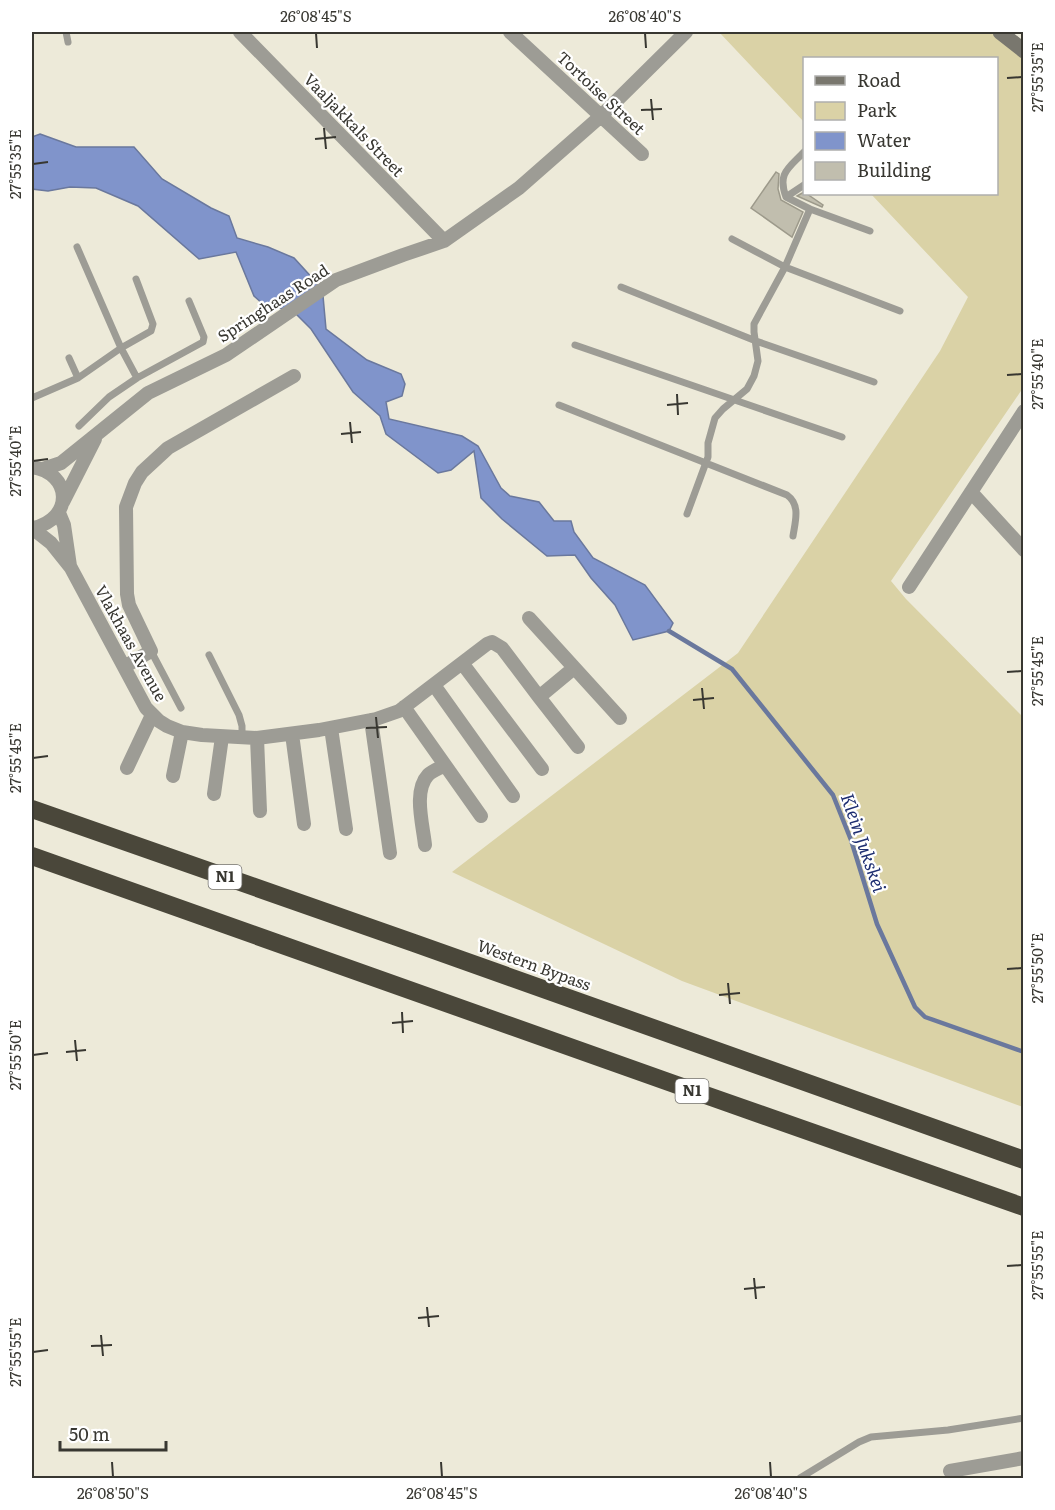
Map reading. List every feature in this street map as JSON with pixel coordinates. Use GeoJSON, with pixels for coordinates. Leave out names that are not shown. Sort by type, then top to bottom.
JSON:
{"type":"FeatureCollection","features":[{"type":"Feature","properties":{"kind":"highway","name":"Western Bypass"},"geometry":{"type":"LineString","coordinates":[[33,809],[1023,1160]]}},
{"type":"Feature","properties":{"kind":"highway","name":"N1"},"geometry":{"type":"LineString","coordinates":[[32,857],[1023,1207]]}},
{"type":"Feature","properties":{"kind":"street","name":"Vaaljakkals Street"},"geometry":{"type":"LineString","coordinates":[[240,32],[444,241]]}},
{"type":"Feature","properties":{"kind":"street","name":"Tortoise Street"},"geometry":{"type":"LineString","coordinates":[[510,32],[642,154]]}},
{"type":"Feature","properties":{"kind":"street"},"geometry":{"type":"LineString","coordinates":[[1000,32],[1023,51]]}},
{"type":"Feature","properties":{"kind":"street","name":"Springhaas Road"},"geometry":{"type":"LineString","coordinates":[[35,467],[61,463],[148,393],[226,355],[336,280],[444,241],[519,189],[602,116],[679,33]]}},
{"type":"Feature","properties":{"kind":"street"},"geometry":{"type":"LineString","coordinates":[[124,667],[151,651],[129,605],[127,594],[126,507],[135,483],[142,472],[168,447],[294,376]]}},
{"type":"Feature","properties":{"kind":"street"},"geometry":{"type":"LineString","coordinates":[[909,587],[1023,411]]}},
{"type":"Feature","properties":{"kind":"street"},"geometry":{"type":"LineString","coordinates":[[32,528],[52,521],[99,432]]}},
{"type":"Feature","properties":{"kind":"street"},"geometry":{"type":"LineString","coordinates":[[35,467],[52,475],[59,483],[62,493],[60,508],[70,568]]}},
{"type":"Feature","properties":{"kind":"street"},"geometry":{"type":"LineString","coordinates":[[970,492],[1023,550]]}},
{"type":"Feature","properties":{"kind":"street","name":"Vlakhaas Avenue"},"geometry":{"type":"LineString","coordinates":[[32,528],[51,543],[70,568],[146,708],[159,721],[182,732],[257,738],[370,720],[399,711],[487,644],[495,643],[502,648],[539,697]]}},
{"type":"Feature","properties":{"kind":"street"},"geometry":{"type":"LineString","coordinates":[[529,618],[620,718]]}},
{"type":"Feature","properties":{"kind":"street"},"geometry":{"type":"LineString","coordinates":[[462,663],[542,769]]}},
{"type":"Feature","properties":{"kind":"street"},"geometry":{"type":"LineString","coordinates":[[574,668],[539,697],[578,747]]}},
{"type":"Feature","properties":{"kind":"street"},"geometry":{"type":"LineString","coordinates":[[434,685],[513,796]]}},
{"type":"Feature","properties":{"kind":"street"},"geometry":{"type":"LineString","coordinates":[[404,707],[481,816]]}},
{"type":"Feature","properties":{"kind":"street"},"geometry":{"type":"LineString","coordinates":[[127,768],[152,715]]}},
{"type":"Feature","properties":{"kind":"street"},"geometry":{"type":"LineString","coordinates":[[370,720],[390,853]]}},
{"type":"Feature","properties":{"kind":"street"},"geometry":{"type":"LineString","coordinates":[[331,728],[346,829]]}},
{"type":"Feature","properties":{"kind":"street"},"geometry":{"type":"LineString","coordinates":[[173,776],[182,732]]}},
{"type":"Feature","properties":{"kind":"street"},"geometry":{"type":"LineString","coordinates":[[292,734],[304,824]]}},
{"type":"Feature","properties":{"kind":"street"},"geometry":{"type":"LineString","coordinates":[[214,794],[222,737]]}},
{"type":"Feature","properties":{"kind":"street"},"geometry":{"type":"LineString","coordinates":[[257,738],[260,811]]}},
{"type":"Feature","properties":{"kind":"street"},"geometry":{"type":"LineString","coordinates":[[425,845],[419,797],[421,788],[428,775],[445,765]]}},
{"type":"Feature","properties":{"kind":"street"},"geometry":{"type":"LineString","coordinates":[[950,1471],[1023,1458]]}},
{"type":"Feature","properties":{"kind":"lane"},"geometry":{"type":"LineString","coordinates":[[66,32],[68,42]]}},
{"type":"Feature","properties":{"kind":"lane"},"geometry":{"type":"LineString","coordinates":[[803,153],[784,175],[782,182],[786,197],[810,209],[870,231]]}},
{"type":"Feature","properties":{"kind":"lane"},"geometry":{"type":"LineString","coordinates":[[786,197],[803,187]]}},
{"type":"Feature","properties":{"kind":"lane"},"geometry":{"type":"LineString","coordinates":[[687,514],[706,463],[708,443],[715,418],[747,389],[754,376],[758,361],[754,324],[786,267],[810,209]]}},
{"type":"Feature","properties":{"kind":"lane"},"geometry":{"type":"LineString","coordinates":[[732,239],[786,267],[900,311]]}},
{"type":"Feature","properties":{"kind":"lane"},"geometry":{"type":"LineString","coordinates":[[77,247],[121,348],[137,378]]}},
{"type":"Feature","properties":{"kind":"lane"},"geometry":{"type":"LineString","coordinates":[[32,398],[78,378],[121,348],[151,331],[153,324],[136,279]]}},
{"type":"Feature","properties":{"kind":"lane"},"geometry":{"type":"LineString","coordinates":[[621,287],[756,341],[874,382]]}},
{"type":"Feature","properties":{"kind":"lane"},"geometry":{"type":"LineString","coordinates":[[79,426],[109,397],[137,378],[203,342],[204,337],[189,301]]}},
{"type":"Feature","properties":{"kind":"lane"},"geometry":{"type":"LineString","coordinates":[[575,345],[842,437]]}},
{"type":"Feature","properties":{"kind":"lane"},"geometry":{"type":"LineString","coordinates":[[69,358],[78,378]]}},
{"type":"Feature","properties":{"kind":"lane"},"geometry":{"type":"LineString","coordinates":[[559,405],[787,495],[792,499],[796,512],[793,536]]}},
{"type":"Feature","properties":{"kind":"lane"},"geometry":{"type":"LineString","coordinates":[[151,651],[181,708]]}},
{"type":"Feature","properties":{"kind":"lane"},"geometry":{"type":"LineString","coordinates":[[209,655],[239,715],[242,738]]}},
{"type":"Feature","properties":{"kind":"lane"},"geometry":{"type":"LineString","coordinates":[[800,1479],[859,1442],[871,1437],[948,1430],[1023,1418]]}},
{"type":"Feature","properties":{"kind":"green space"},"geometry":{"type":"Polygon","coordinates":[[[719,32],[995,32],[1023,56],[1023,388],[891,581],[1023,717],[1023,1107],[682,981],[452,872],[738,653],[940,351],[968,297],[872,195],[998,195],[998,57],[803,57],[803,121],[719,32]]]}},
{"type":"Feature","properties":{"kind":"water"},"geometry":{"type":"Polygon","coordinates":[[[40,134],[76,147],[134,147],[162,179],[229,216],[237,238],[294,258],[315,281],[323,296],[326,329],[367,360],[401,374],[405,384],[402,396],[386,402],[389,419],[462,436],[478,446],[501,488],[510,496],[539,502],[554,521],[571,521],[574,532],[593,558],[645,585],[673,623],[669,631],[633,640],[615,605],[591,578],[575,555],[547,556],[502,519],[481,498],[474,451],[451,470],[438,473],[386,434],[380,416],[353,392],[311,329],[293,311],[263,304],[254,296],[236,252],[199,259],[138,206],[96,188],[70,187],[48,191],[32,189],[32,137],[40,134]]]}},
{"type":"Feature","properties":{"kind":"building"},"geometry":{"type":"Polygon","coordinates":[[[776,172],[779,174],[778,189],[781,200],[803,212],[792,237],[751,208],[776,172]]]}},
{"type":"Feature","properties":{"kind":"building"},"geometry":{"type":"Polygon","coordinates":[[[803,193],[803,195],[808,195],[823,205],[822,207],[797,196],[803,193]]]}},
{"type":"Feature","properties":{"kind":"waterway","name":"Klein Jukskei"},"geometry":{"type":"LineString","coordinates":[[669,631],[732,669],[833,795],[851,840],[877,924],[915,1007],[925,1017],[1024,1052]]}}]}
